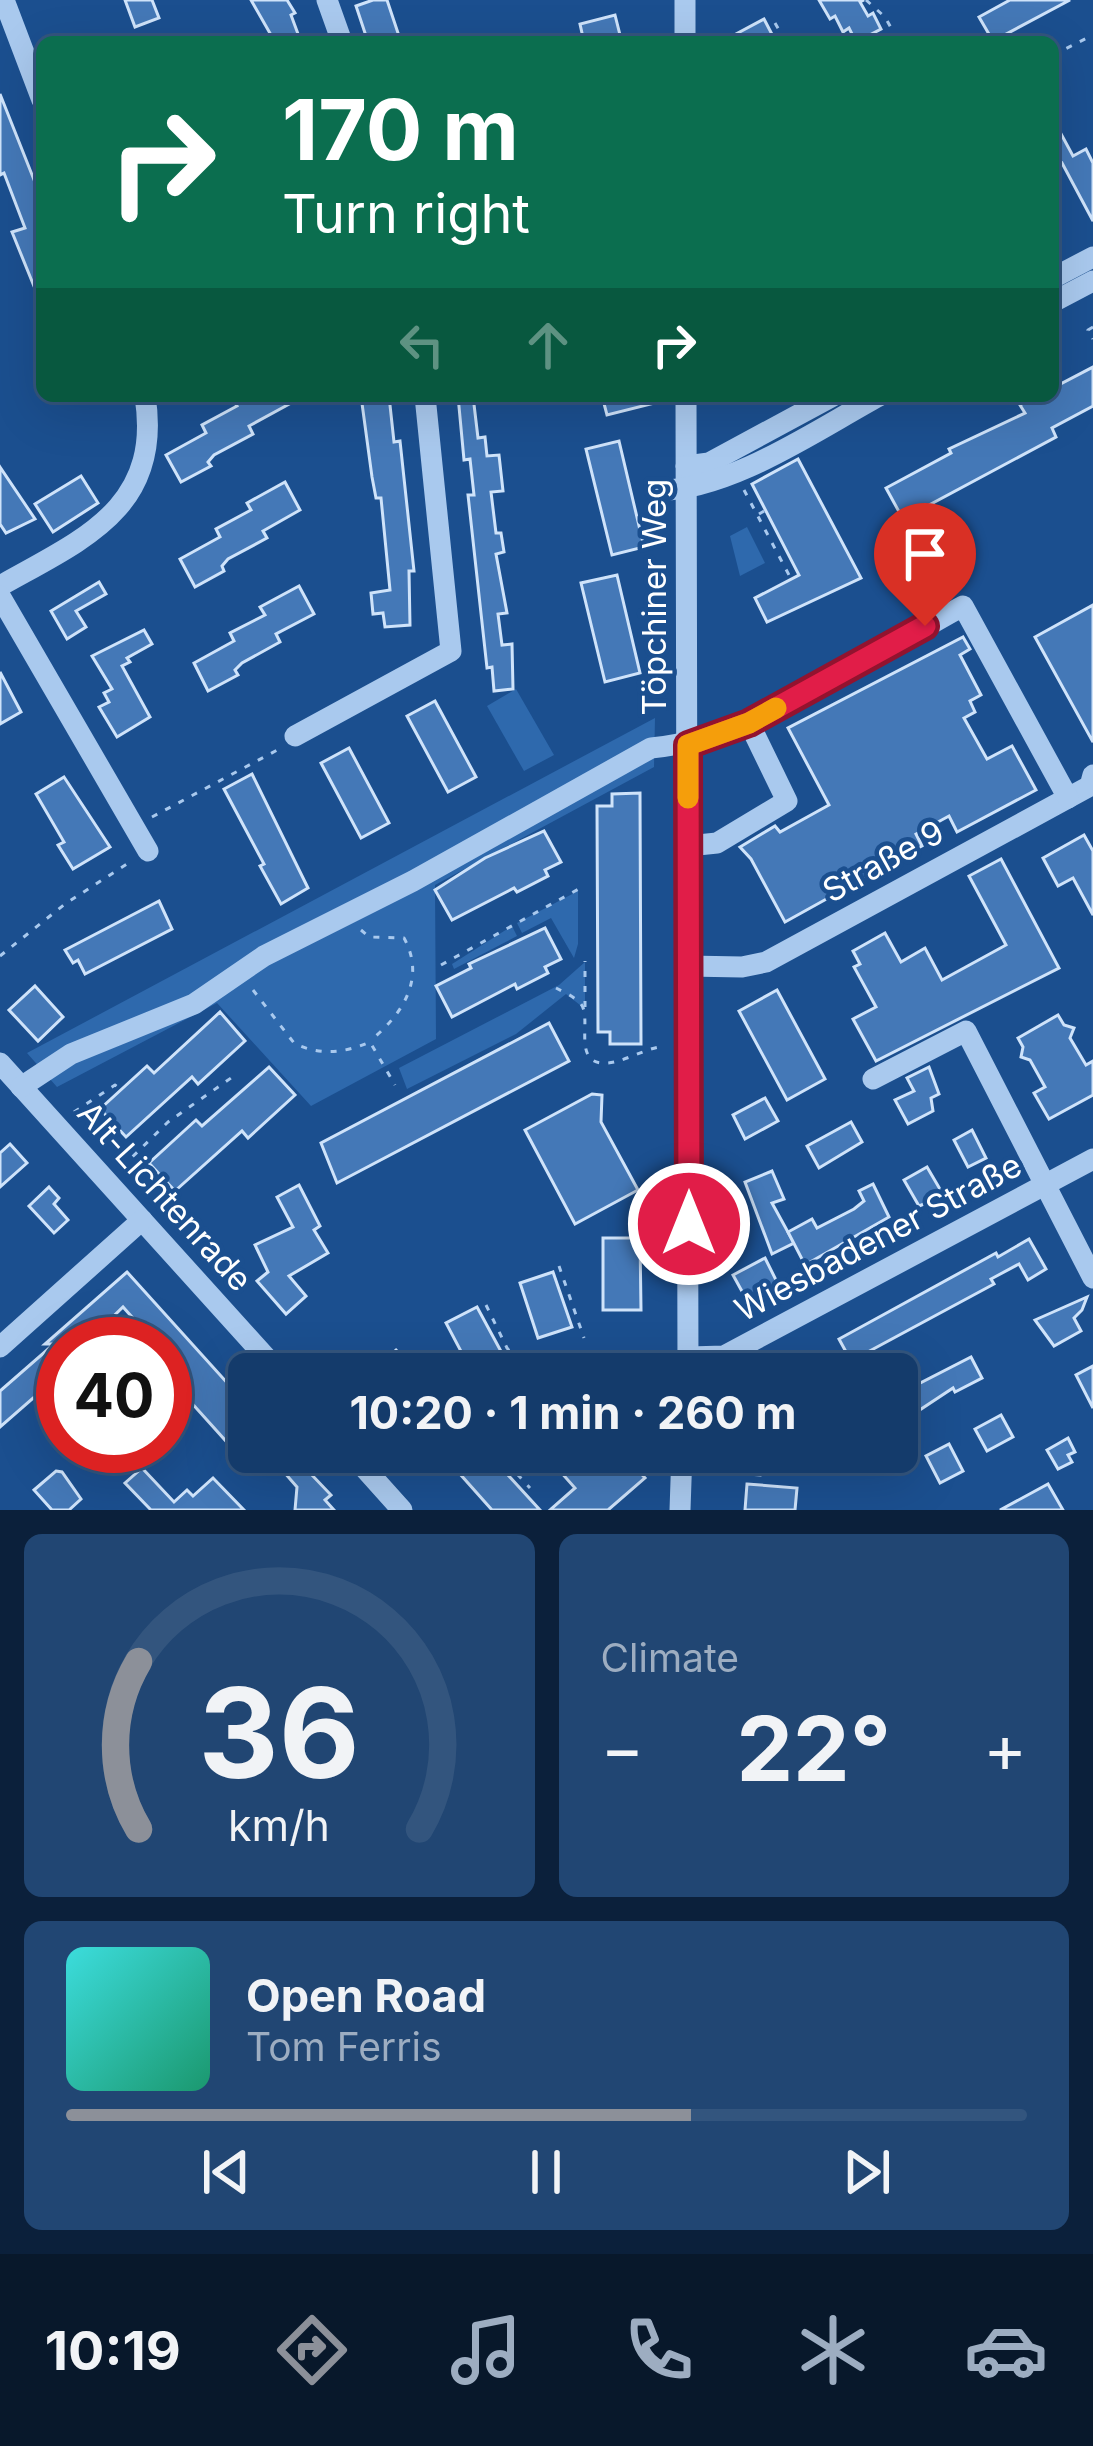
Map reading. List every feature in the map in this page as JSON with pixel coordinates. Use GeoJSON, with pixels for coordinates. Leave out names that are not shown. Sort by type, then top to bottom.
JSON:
{"type":"FeatureCollection","features":[{"type":"Feature","properties":{"kind":"street"},"geometry":{"type":"LineString","coordinates":[[4,0],[36,84]]}},
{"type":"Feature","properties":{"kind":"street"},"geometry":{"type":"LineString","coordinates":[[327,0],[340,36]]}},
{"type":"Feature","properties":{"kind":"street"},"geometry":{"type":"LineString","coordinates":[[685,0],[685,36]]}},
{"type":"Feature","properties":{"kind":"street"},"geometry":{"type":"LineString","coordinates":[[1059,275],[1093,257]]}},
{"type":"Feature","properties":{"kind":"street"},"geometry":{"type":"LineString","coordinates":[[1059,299],[1093,281]]}},
{"type":"Feature","properties":{"kind":"street"},"geometry":{"type":"LineString","coordinates":[[0,586],[70,547],[116,514],[133,487],[140,463],[146,402]]}},
{"type":"Feature","properties":{"kind":"street"},"geometry":{"type":"LineString","coordinates":[[296,736],[451,652],[425,402]]}},
{"type":"Feature","properties":{"kind":"street","name":"Töpchiner Weg"},"geometry":{"type":"LineString","coordinates":[[686,402],[688,1353]]}},
{"type":"Feature","properties":{"kind":"street"},"geometry":{"type":"LineString","coordinates":[[686,466],[709,463],[822,402]]}},
{"type":"Feature","properties":{"kind":"street"},"geometry":{"type":"LineString","coordinates":[[657,491],[686,490],[735,472],[868,402]]}},
{"type":"Feature","properties":{"kind":"street"},"geometry":{"type":"LineString","coordinates":[[0,596],[148,851]]}},
{"type":"Feature","properties":{"kind":"street"},"geometry":{"type":"LineString","coordinates":[[21,1087],[71,1054],[194,1004],[264,956],[650,748],[688,745],[749,723],[963,605],[1068,798]]}},
{"type":"Feature","properties":{"kind":"street"},"geometry":{"type":"LineString","coordinates":[[688,846],[717,843],[787,801],[749,723]]}},
{"type":"Feature","properties":{"kind":"street","name":"Straße 9"},"geometry":{"type":"LineString","coordinates":[[688,966],[742,967],[766,962],[1090,786],[1093,775]]}},
{"type":"Feature","properties":{"kind":"street"},"geometry":{"type":"LineString","coordinates":[[874,1078],[966,1031],[1093,1278]]}},
{"type":"Feature","properties":{"kind":"street","name":"Alt-Lichtenrade"},"geometry":{"type":"LineString","coordinates":[[0,1063],[261,1353]]}},
{"type":"Feature","properties":{"kind":"street","name":"Wiesbadener Straße"},"geometry":{"type":"LineString","coordinates":[[730,1353],[1093,1159]]}},
{"type":"Feature","properties":{"kind":"street"},"geometry":{"type":"LineString","coordinates":[[0,1347],[142,1220]]}},
{"type":"Feature","properties":{"kind":"street"},"geometry":{"type":"LineString","coordinates":[[369,1473],[402,1510]]}},
{"type":"Feature","properties":{"kind":"street"},"geometry":{"type":"LineString","coordinates":[[680,1510],[681,1473]]}},
{"type":"Feature","properties":{"kind":"path"},"geometry":{"type":"LineString","coordinates":[[866,0],[885,17],[896,36]]}},
{"type":"Feature","properties":{"kind":"path"},"geometry":{"type":"LineString","coordinates":[[775,22],[783,36]]}},
{"type":"Feature","properties":{"kind":"path"},"geometry":{"type":"LineString","coordinates":[[1059,52],[1093,35]]}},
{"type":"Feature","properties":{"kind":"path"},"geometry":{"type":"LineString","coordinates":[[1093,327],[1088,330],[1093,339]]}},
{"type":"Feature","properties":{"kind":"path"},"geometry":{"type":"LineString","coordinates":[[735,472],[789,575]]}},
{"type":"Feature","properties":{"kind":"path"},"geometry":{"type":"LineString","coordinates":[[757,515],[769,508]]}},
{"type":"Feature","properties":{"kind":"path"},"geometry":{"type":"LineString","coordinates":[[146,821],[296,736]]}},
{"type":"Feature","properties":{"kind":"path"},"geometry":{"type":"LineString","coordinates":[[0,956],[64,904],[148,851]]}},
{"type":"Feature","properties":{"kind":"path"},"geometry":{"type":"LineString","coordinates":[[441,965],[584,886]]}},
{"type":"Feature","properties":{"kind":"path"},"geometry":{"type":"LineString","coordinates":[[242,973],[280,1027],[302,1048],[341,1051],[370,1042],[400,1010],[414,973],[404,938],[369,937],[352,912]]}},
{"type":"Feature","properties":{"kind":"path"},"geometry":{"type":"LineString","coordinates":[[585,961],[583,1034],[588,1054],[603,1064],[658,1047]]}},
{"type":"Feature","properties":{"kind":"path"},"geometry":{"type":"LineString","coordinates":[[556,988],[580,1002],[585,1011]]}},
{"type":"Feature","properties":{"kind":"path"},"geometry":{"type":"LineString","coordinates":[[370,1042],[395,1084]]}},
{"type":"Feature","properties":{"kind":"path"},"geometry":{"type":"LineString","coordinates":[[122,1167],[168,1122],[231,1078]]}},
{"type":"Feature","properties":{"kind":"path"},"geometry":{"type":"LineString","coordinates":[[73,1113],[116,1085],[119,1088]]}},
{"type":"Feature","properties":{"kind":"path"},"geometry":{"type":"LineString","coordinates":[[560,1266],[584,1338]]}},
{"type":"Feature","properties":{"kind":"path"},"geometry":{"type":"LineString","coordinates":[[486,1305],[511,1353]]}},
{"type":"Feature","properties":{"kind":"path"},"geometry":{"type":"LineString","coordinates":[[516,1473],[530,1488]]}},
{"type":"Feature","properties":{"kind":"shaded area"},"geometry":{"type":"Polygon","coordinates":[[[747,527],[765,563],[740,576],[730,536],[747,527]]]}},
{"type":"Feature","properties":{"kind":"shaded area"},"geometry":{"type":"Polygon","coordinates":[[[516,689],[554,755],[524,771],[487,706],[516,689]]]}},
{"type":"Feature","properties":{"kind":"shaded area"},"geometry":{"type":"Polygon","coordinates":[[[655,718],[654,767],[435,885],[436,1039],[311,1106],[217,1003],[57,1087],[27,1053],[655,718]]]}},
{"type":"Feature","properties":{"kind":"shaded area"},"geometry":{"type":"Polygon","coordinates":[[[578,891],[574,958],[551,918],[522,933],[517,923],[578,891]]]}},
{"type":"Feature","properties":{"kind":"shaded area"},"geometry":{"type":"Polygon","coordinates":[[[512,926],[517,936],[454,969],[452,964],[512,926]]]}},
{"type":"Feature","properties":{"kind":"shaded area"},"geometry":{"type":"Polygon","coordinates":[[[585,962],[585,1009],[566,994],[516,1034],[407,1089],[399,1068],[559,985],[585,962]]]}},
{"type":"Feature","properties":{"kind":"building"},"geometry":{"type":"Polygon","coordinates":[[[125,0],[152,0],[159,18],[135,27],[125,0]]]}},
{"type":"Feature","properties":{"kind":"building"},"geometry":{"type":"Polygon","coordinates":[[[251,0],[287,0],[295,13],[291,15],[299,36],[272,36],[251,0]]]}},
{"type":"Feature","properties":{"kind":"building"},"geometry":{"type":"Polygon","coordinates":[[[387,0],[399,36],[366,36],[356,6],[387,0]]]}},
{"type":"Feature","properties":{"kind":"building"},"geometry":{"type":"Polygon","coordinates":[[[819,0],[864,0],[860,2],[868,16],[873,13],[881,29],[853,36],[849,28],[843,32],[835,16],[830,19],[819,0]]]}},
{"type":"Feature","properties":{"kind":"building"},"geometry":{"type":"Polygon","coordinates":[[[1010,0],[1070,0],[1002,36],[990,36],[979,17],[1010,0]]]}},
{"type":"Feature","properties":{"kind":"building"},"geometry":{"type":"Polygon","coordinates":[[[615,15],[620,36],[583,36],[580,24],[615,15]]]}},
{"type":"Feature","properties":{"kind":"building"},"geometry":{"type":"Polygon","coordinates":[[[764,19],[773,36],[732,36],[764,19]]]}},
{"type":"Feature","properties":{"kind":"building"},"geometry":{"type":"Polygon","coordinates":[[[0,94],[36,185],[36,291],[12,232],[25,228],[4,173],[0,175],[0,94]]]}},
{"type":"Feature","properties":{"kind":"building"},"geometry":{"type":"Polygon","coordinates":[[[1059,130],[1073,156],[1086,149],[1093,163],[1093,221],[1062,163],[1059,130]]]}},
{"type":"Feature","properties":{"kind":"building"},"geometry":{"type":"Polygon","coordinates":[[[1093,367],[1093,406],[1052,428],[1056,437],[903,519],[886,488],[951,453],[949,449],[1025,413],[1020,405],[1026,402],[1059,402],[1059,385],[1093,367]]]}},
{"type":"Feature","properties":{"kind":"building"},"geometry":{"type":"Polygon","coordinates":[[[235,402],[293,402],[249,426],[253,434],[214,455],[208,462],[211,466],[181,482],[166,455],[206,433],[202,425],[237,406],[235,402]]]}},
{"type":"Feature","properties":{"kind":"building"},"geometry":{"type":"Polygon","coordinates":[[[362,402],[390,402],[394,442],[400,441],[414,571],[409,571],[410,625],[385,627],[383,613],[373,614],[371,593],[390,590],[381,498],[376,498],[362,402]]]}},
{"type":"Feature","properties":{"kind":"building"},"geometry":{"type":"Polygon","coordinates":[[[459,402],[474,402],[478,438],[485,437],[487,456],[499,455],[503,491],[491,492],[496,533],[501,533],[504,552],[496,554],[507,613],[498,614],[502,645],[512,644],[513,689],[494,691],[492,667],[487,668],[468,495],[474,495],[470,459],[464,460],[459,402]]]}},
{"type":"Feature","properties":{"kind":"building"},"geometry":{"type":"Polygon","coordinates":[[[604,402],[659,402],[607,415],[604,402]]]}},
{"type":"Feature","properties":{"kind":"building"},"geometry":{"type":"Polygon","coordinates":[[[619,441],[644,547],[612,555],[586,449],[619,441]]]}},
{"type":"Feature","properties":{"kind":"building"},"geometry":{"type":"Polygon","coordinates":[[[798,459],[861,578],[767,622],[755,598],[799,575],[752,484],[798,459]]]}},
{"type":"Feature","properties":{"kind":"building"},"geometry":{"type":"Polygon","coordinates":[[[0,467],[35,519],[6,533],[0,524],[0,467]]]}},
{"type":"Feature","properties":{"kind":"building"},"geometry":{"type":"Polygon","coordinates":[[[81,476],[98,503],[53,532],[35,504],[81,476]]]}},
{"type":"Feature","properties":{"kind":"building"},"geometry":{"type":"Polygon","coordinates":[[[285,482],[300,510],[263,531],[267,538],[228,559],[224,571],[195,587],[180,559],[220,537],[216,529],[251,510],[247,503],[285,482]]]}},
{"type":"Feature","properties":{"kind":"building"},"geometry":{"type":"Polygon","coordinates":[[[617,575],[640,673],[605,682],[581,583],[617,575]]]}},
{"type":"Feature","properties":{"kind":"building"},"geometry":{"type":"Polygon","coordinates":[[[99,582],[106,594],[76,611],[86,627],[67,639],[51,611],[99,582]]]}},
{"type":"Feature","properties":{"kind":"building"},"geometry":{"type":"Polygon","coordinates":[[[299,586],[314,614],[276,634],[280,642],[242,663],[235,670],[238,675],[208,691],[194,663],[234,641],[230,633],[265,615],[260,607],[299,586]]]}},
{"type":"Feature","properties":{"kind":"building"},"geometry":{"type":"Polygon","coordinates":[[[1093,605],[1093,742],[1035,637],[1093,605]]]}},
{"type":"Feature","properties":{"kind":"building"},"geometry":{"type":"Polygon","coordinates":[[[144,630],[152,644],[122,666],[150,717],[117,737],[99,707],[109,702],[104,693],[112,689],[92,656],[144,630]]]}},
{"type":"Feature","properties":{"kind":"building"},"geometry":{"type":"Polygon","coordinates":[[[963,637],[970,649],[960,655],[981,695],[970,701],[975,712],[964,718],[987,759],[1012,746],[1036,790],[957,832],[949,816],[916,834],[922,846],[785,922],[740,847],[775,826],[780,832],[829,805],[788,728],[963,637]]]}},
{"type":"Feature","properties":{"kind":"building"},"geometry":{"type":"Polygon","coordinates":[[[0,672],[21,712],[0,724],[0,672]]]}},
{"type":"Feature","properties":{"kind":"building"},"geometry":{"type":"Polygon","coordinates":[[[435,701],[476,777],[448,792],[407,716],[435,701]]]}},
{"type":"Feature","properties":{"kind":"building"},"geometry":{"type":"Polygon","coordinates":[[[349,748],[389,823],[361,838],[321,763],[349,748]]]}},
{"type":"Feature","properties":{"kind":"building"},"geometry":{"type":"Polygon","coordinates":[[[252,774],[308,888],[281,904],[224,789],[252,774]]]}},
{"type":"Feature","properties":{"kind":"building"},"geometry":{"type":"Polygon","coordinates":[[[64,777],[110,847],[73,869],[58,845],[64,842],[36,794],[64,777]]]}},
{"type":"Feature","properties":{"kind":"building"},"geometry":{"type":"Polygon","coordinates":[[[640,793],[641,1044],[610,1044],[610,1032],[598,1032],[597,806],[612,806],[612,794],[640,793]]]}},
{"type":"Feature","properties":{"kind":"building"},"geometry":{"type":"Polygon","coordinates":[[[544,831],[561,862],[545,870],[548,876],[452,920],[435,890],[485,858],[544,831]]]}},
{"type":"Feature","properties":{"kind":"building"},"geometry":{"type":"Polygon","coordinates":[[[1084,835],[1093,851],[1093,915],[1073,878],[1058,886],[1043,858],[1084,835]]]}},
{"type":"Feature","properties":{"kind":"building"},"geometry":{"type":"Polygon","coordinates":[[[1001,859],[1059,968],[876,1061],[853,1019],[876,1007],[854,967],[860,964],[853,951],[885,933],[901,962],[925,948],[942,980],[1006,945],[969,876],[1001,859]]]}},
{"type":"Feature","properties":{"kind":"building"},"geometry":{"type":"Polygon","coordinates":[[[159,901],[172,929],[85,974],[78,960],[73,963],[65,950],[159,901]]]}},
{"type":"Feature","properties":{"kind":"building"},"geometry":{"type":"Polygon","coordinates":[[[545,928],[561,959],[545,967],[548,973],[517,989],[515,984],[452,1017],[436,986],[471,968],[469,964],[545,928]]]}},
{"type":"Feature","properties":{"kind":"building"},"geometry":{"type":"Polygon","coordinates":[[[35,986],[63,1017],[38,1041],[9,1010],[35,986]]]}},
{"type":"Feature","properties":{"kind":"building"},"geometry":{"type":"Polygon","coordinates":[[[777,990],[825,1079],[787,1100],[739,1011],[777,990]]]}},
{"type":"Feature","properties":{"kind":"building"},"geometry":{"type":"Polygon","coordinates":[[[220,1012],[245,1041],[198,1084],[192,1077],[126,1137],[100,1109],[147,1066],[154,1073],[220,1012]]]}},
{"type":"Feature","properties":{"kind":"building"},"geometry":{"type":"Polygon","coordinates":[[[1058,1015],[1064,1025],[1074,1028],[1070,1038],[1086,1065],[1093,1061],[1093,1095],[1049,1119],[1034,1093],[1045,1087],[1030,1060],[1021,1057],[1018,1038],[1058,1015]]]}},
{"type":"Feature","properties":{"kind":"building"},"geometry":{"type":"Polygon","coordinates":[[[549,1023],[569,1061],[337,1183],[321,1143],[549,1023]]]}},
{"type":"Feature","properties":{"kind":"building"},"geometry":{"type":"Polygon","coordinates":[[[269,1067],[295,1095],[248,1138],[242,1131],[175,1191],[149,1163],[196,1120],[202,1126],[269,1067]]]}},
{"type":"Feature","properties":{"kind":"building"},"geometry":{"type":"Polygon","coordinates":[[[929,1067],[939,1094],[931,1098],[933,1111],[908,1124],[895,1100],[914,1091],[907,1078],[929,1067]]]}},
{"type":"Feature","properties":{"kind":"building"},"geometry":{"type":"Polygon","coordinates":[[[592,1094],[602,1095],[601,1122],[638,1190],[575,1224],[525,1130],[592,1094]]]}},
{"type":"Feature","properties":{"kind":"building"},"geometry":{"type":"Polygon","coordinates":[[[765,1098],[778,1121],[745,1139],[733,1115],[765,1098]]]}},
{"type":"Feature","properties":{"kind":"building"},"geometry":{"type":"Polygon","coordinates":[[[851,1122],[862,1142],[819,1168],[807,1146],[851,1122]]]}},
{"type":"Feature","properties":{"kind":"building"},"geometry":{"type":"Polygon","coordinates":[[[972,1130],[986,1158],[968,1167],[954,1140],[972,1130]]]}},
{"type":"Feature","properties":{"kind":"building"},"geometry":{"type":"Polygon","coordinates":[[[10,1144],[27,1163],[0,1187],[0,1153],[10,1144]]]}},
{"type":"Feature","properties":{"kind":"building"},"geometry":{"type":"Polygon","coordinates":[[[927,1167],[944,1196],[919,1206],[904,1180],[927,1167]]]}},
{"type":"Feature","properties":{"kind":"building"},"geometry":{"type":"Polygon","coordinates":[[[772,1171],[784,1199],[772,1203],[794,1243],[772,1254],[745,1182],[772,1171]]]}},
{"type":"Feature","properties":{"kind":"building"},"geometry":{"type":"Polygon","coordinates":[[[873,1184],[889,1217],[805,1265],[788,1232],[812,1219],[817,1228],[854,1209],[864,1201],[859,1191],[873,1184]]]}},
{"type":"Feature","properties":{"kind":"building"},"geometry":{"type":"Polygon","coordinates":[[[299,1185],[320,1226],[314,1230],[328,1253],[289,1276],[306,1296],[286,1314],[257,1281],[268,1272],[255,1245],[293,1227],[277,1197],[299,1185]]]}},
{"type":"Feature","properties":{"kind":"building"},"geometry":{"type":"Polygon","coordinates":[[[49,1187],[59,1198],[54,1204],[68,1220],[54,1233],[29,1206],[49,1187]]]}},
{"type":"Feature","properties":{"kind":"building"},"geometry":{"type":"Polygon","coordinates":[[[603,1238],[640,1238],[641,1310],[603,1310],[603,1238]]]}},
{"type":"Feature","properties":{"kind":"building"},"geometry":{"type":"Polygon","coordinates":[[[1029,1239],[1046,1269],[1028,1280],[1019,1264],[991,1279],[994,1284],[866,1353],[847,1353],[839,1339],[996,1253],[998,1257],[1029,1239]]]}},
{"type":"Feature","properties":{"kind":"building"},"geometry":{"type":"Polygon","coordinates":[[[765,1258],[780,1288],[749,1304],[733,1275],[765,1258]]]}},
{"type":"Feature","properties":{"kind":"building"},"geometry":{"type":"Polygon","coordinates":[[[127,1272],[168,1317],[132,1317],[123,1307],[113,1317],[76,1317],[127,1272]]]}},
{"type":"Feature","properties":{"kind":"building"},"geometry":{"type":"Polygon","coordinates":[[[553,1272],[572,1327],[538,1338],[520,1283],[553,1272]]]}},
{"type":"Feature","properties":{"kind":"building"},"geometry":{"type":"Polygon","coordinates":[[[1087,1297],[1074,1318],[1081,1331],[1054,1346],[1035,1320],[1087,1297]]]}},
{"type":"Feature","properties":{"kind":"building"},"geometry":{"type":"Polygon","coordinates":[[[477,1307],[502,1353],[462,1353],[446,1323],[477,1307]]]}},
{"type":"Feature","properties":{"kind":"building"},"geometry":{"type":"Polygon","coordinates":[[[192,1344],[228,1384],[225,1440],[192,1403],[192,1344]]]}},
{"type":"Feature","properties":{"kind":"building"},"geometry":{"type":"Polygon","coordinates":[[[971,1357],[982,1378],[955,1392],[953,1388],[918,1411],[918,1384],[971,1357]]]}},
{"type":"Feature","properties":{"kind":"building"},"geometry":{"type":"Polygon","coordinates":[[[36,1360],[36,1396],[0,1427],[0,1391],[36,1360]]]}},
{"type":"Feature","properties":{"kind":"building"},"geometry":{"type":"Polygon","coordinates":[[[1093,1366],[1093,1408],[1076,1375],[1093,1366]]]}},
{"type":"Feature","properties":{"kind":"building"},"geometry":{"type":"Polygon","coordinates":[[[1001,1415],[1013,1437],[987,1451],[975,1429],[1001,1415]]]}},
{"type":"Feature","properties":{"kind":"building"},"geometry":{"type":"Polygon","coordinates":[[[1068,1438],[1075,1452],[1068,1455],[1072,1462],[1058,1469],[1047,1450],[1068,1438]]]}},
{"type":"Feature","properties":{"kind":"building"},"geometry":{"type":"Polygon","coordinates":[[[949,1444],[963,1471],[940,1483],[926,1456],[949,1444]]]}},
{"type":"Feature","properties":{"kind":"building"},"geometry":{"type":"Polygon","coordinates":[[[54,1473],[63,1473],[81,1499],[69,1510],[52,1510],[34,1490],[54,1473]]]}},
{"type":"Feature","properties":{"kind":"building"},"geometry":{"type":"Polygon","coordinates":[[[136,1473],[147,1473],[174,1502],[187,1490],[193,1496],[213,1478],[244,1510],[151,1510],[125,1483],[136,1473]]]}},
{"type":"Feature","properties":{"kind":"building"},"geometry":{"type":"Polygon","coordinates":[[[285,1473],[310,1473],[331,1495],[325,1500],[334,1510],[295,1510],[297,1487],[285,1473]]]}},
{"type":"Feature","properties":{"kind":"building"},"geometry":{"type":"Polygon","coordinates":[[[506,1473],[540,1510],[492,1510],[460,1474],[506,1473]]]}},
{"type":"Feature","properties":{"kind":"building"},"geometry":{"type":"Polygon","coordinates":[[[562,1473],[640,1473],[645,1478],[608,1510],[550,1510],[575,1488],[562,1473]]]}},
{"type":"Feature","properties":{"kind":"building"},"geometry":{"type":"Polygon","coordinates":[[[747,1484],[797,1488],[795,1510],[745,1510],[747,1484]]]}},
{"type":"Feature","properties":{"kind":"building"},"geometry":{"type":"Polygon","coordinates":[[[1048,1484],[1063,1510],[1000,1510],[1048,1484]]]}},
{"type":"Feature","properties":{"kind":"slow traffic"},"geometry":{"type":"LineString","coordinates":[[688,798],[688,745],[776,708]]}},
{"type":"Feature","properties":{"kind":"route"},"geometry":{"type":"LineString","coordinates":[[689,1224],[688,745],[749,723],[925,626]]}}]}
